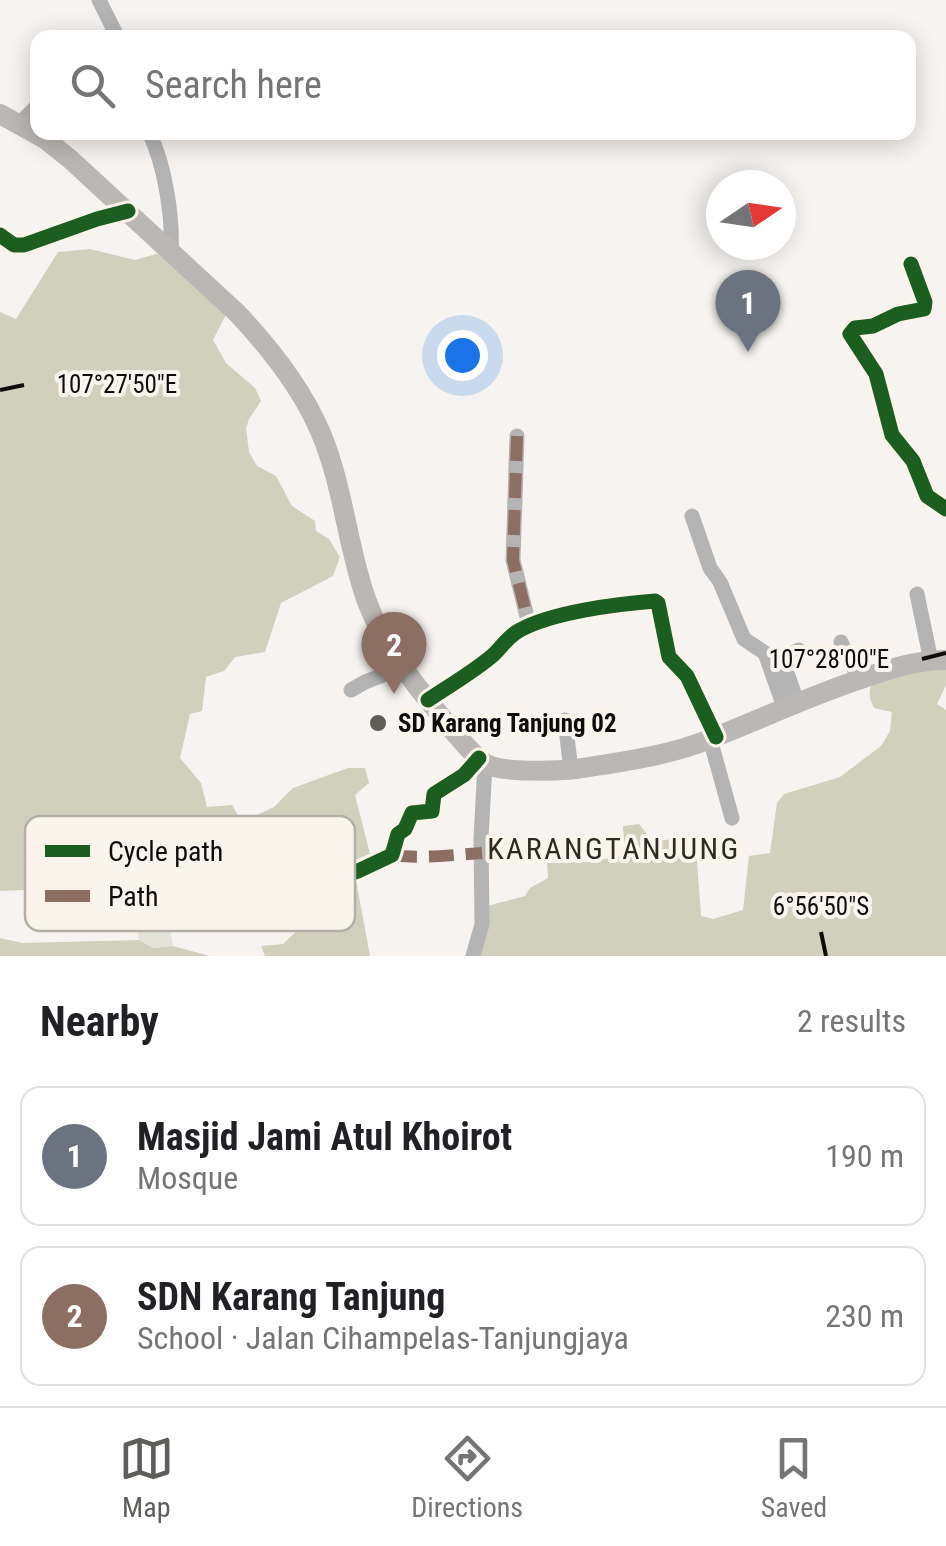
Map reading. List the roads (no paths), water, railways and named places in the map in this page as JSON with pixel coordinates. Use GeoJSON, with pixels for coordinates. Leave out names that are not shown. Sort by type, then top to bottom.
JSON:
{"type":"FeatureCollection","features":[{"type":"Feature","properties":{"kind":"main road"},"geometry":{"type":"LineString","coordinates":[[0,114],[30,131]]}},
{"type":"Feature","properties":{"kind":"main road"},"geometry":{"type":"LineString","coordinates":[[43,140],[128,211],[259,336],[284,368],[320,432],[376,623],[428,700],[482,761],[496,768],[571,770],[660,754],[713,738],[862,678],[906,664],[938,660]]}},
{"type":"Feature","properties":{"kind":"street"},"geometry":{"type":"LineString","coordinates":[[99,0],[114,30]]}},
{"type":"Feature","properties":{"kind":"street"},"geometry":{"type":"LineString","coordinates":[[20,124],[30,113]]}},
{"type":"Feature","properties":{"kind":"street"},"geometry":{"type":"LineString","coordinates":[[152,140],[169,212],[171,253]]}},
{"type":"Feature","properties":{"kind":"street"},"geometry":{"type":"LineString","coordinates":[[0,236],[24,246],[128,211]]}},
{"type":"Feature","properties":{"kind":"street"},"geometry":{"type":"LineString","coordinates":[[911,264],[924,308],[873,326],[855,328],[850,334],[876,374],[892,435],[913,460],[927,496],[946,509]]}},
{"type":"Feature","properties":{"kind":"street"},"geometry":{"type":"LineString","coordinates":[[517,436],[513,560],[529,625]]}},
{"type":"Feature","properties":{"kind":"street"},"geometry":{"type":"LineString","coordinates":[[692,516],[710,568],[735,599],[746,642],[766,653],[791,704]]}},
{"type":"Feature","properties":{"kind":"street"},"geometry":{"type":"LineString","coordinates":[[917,594],[938,660]]}},
{"type":"Feature","properties":{"kind":"street"},"geometry":{"type":"LineString","coordinates":[[428,700],[529,625],[554,617],[655,601],[669,657],[687,676],[713,738],[732,818]]}},
{"type":"Feature","properties":{"kind":"street"},"geometry":{"type":"LineString","coordinates":[[841,642],[862,678]]}},
{"type":"Feature","properties":{"kind":"street"},"geometry":{"type":"LineString","coordinates":[[791,704],[783,661],[799,650]]}},
{"type":"Feature","properties":{"kind":"street"},"geometry":{"type":"LineString","coordinates":[[352,690],[404,667]]}},
{"type":"Feature","properties":{"kind":"street"},"geometry":{"type":"LineString","coordinates":[[565,720],[571,770]]}},
{"type":"Feature","properties":{"kind":"street"},"geometry":{"type":"LineString","coordinates":[[355,873],[392,855],[398,834],[412,814],[432,810],[434,794],[482,761]]}},
{"type":"Feature","properties":{"kind":"street"},"geometry":{"type":"LineString","coordinates":[[473,956],[482,924],[482,761]]}},
{"type":"Feature","properties":{"kind":"place","name":"Masjid Jami Atul Khoirot"},"geometry":{"type":"Point","coordinates":[748,352]}},
{"type":"Feature","properties":{"kind":"place","name":"SDN Karang Tanjung"},"geometry":{"type":"Point","coordinates":[394,694]}},
{"type":"Feature","properties":{"kind":"place","name":"SD Karang Tanjung 02"},"geometry":{"type":"Point","coordinates":[378,723]}},
{"type":"Feature","properties":{"kind":"district","name":"KARANGTANJUNG"},"geometry":{"type":"Point","coordinates":[614,848]}}]}
